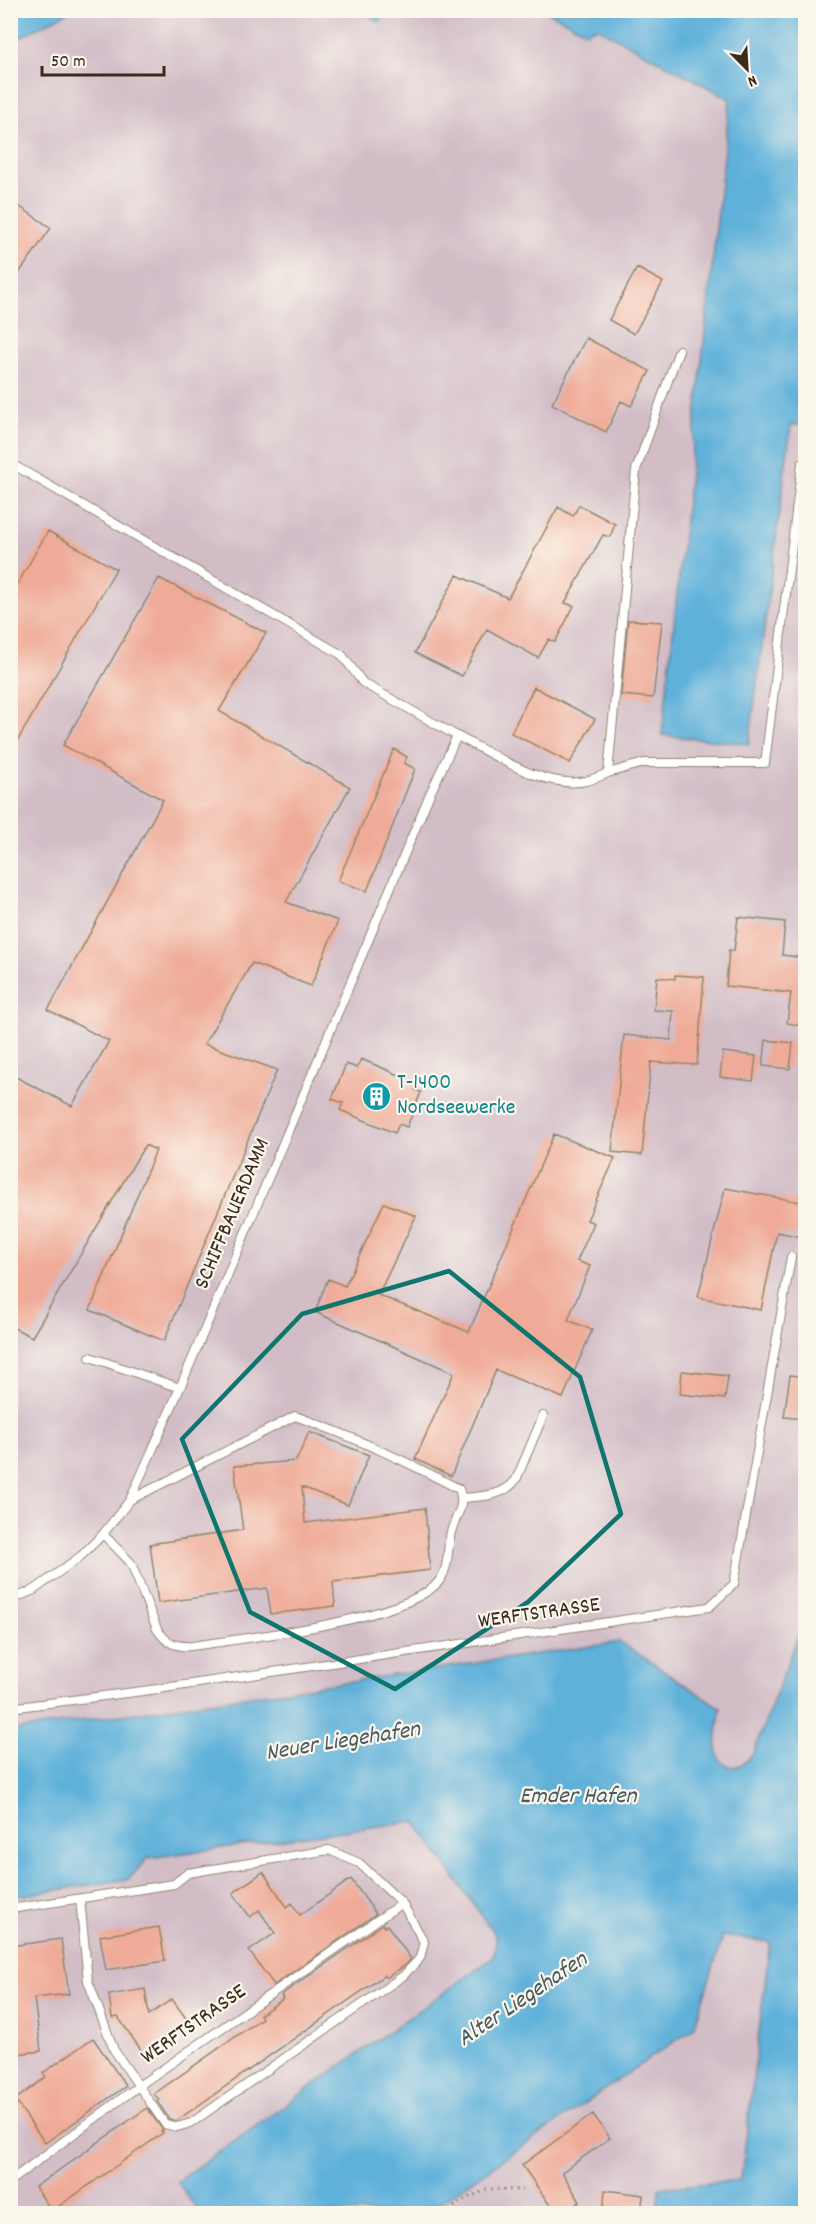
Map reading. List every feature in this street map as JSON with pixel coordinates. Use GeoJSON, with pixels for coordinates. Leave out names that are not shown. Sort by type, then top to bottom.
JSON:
{"type":"FeatureCollection","features":[{"type":"Feature","properties":{"kind":"lane"},"geometry":{"type":"LineString","coordinates":[[608,773],[636,470],[679,350]]}},
{"type":"Feature","properties":{"kind":"lane"},"geometry":{"type":"LineString","coordinates":[[10,464],[342,655],[363,683],[457,736],[535,775],[562,782],[585,781],[644,763],[765,763],[802,464],[806,464]]}},
{"type":"Feature","properties":{"kind":"lane","name":"SCHIFFBAUERDAMM"},"geometry":{"type":"LineString","coordinates":[[10,1600],[34,1590],[81,1556],[103,1534],[130,1500],[180,1389],[429,796],[457,736]]}},
{"type":"Feature","properties":{"kind":"lane","name":"WERFTSTRASSE"},"geometry":{"type":"LineString","coordinates":[[10,1708],[170,1688],[709,1607],[734,1584],[791,1257]]}},
{"type":"Feature","properties":{"kind":"lane"},"geometry":{"type":"LineString","coordinates":[[90,1357],[180,1389]]}},
{"type":"Feature","properties":{"kind":"lane"},"geometry":{"type":"LineString","coordinates":[[103,1534],[131,1563],[157,1629],[163,1638],[178,1647],[192,1646],[320,1626],[387,1609],[428,1592],[444,1573],[448,1562],[450,1534],[463,1498],[459,1490],[395,1457],[346,1434],[295,1416],[130,1500]]}},
{"type":"Feature","properties":{"kind":"lane"},"geometry":{"type":"LineString","coordinates":[[463,1498],[501,1493],[509,1488],[516,1480],[543,1416]]}},
{"type":"Feature","properties":{"kind":"lane"},"geometry":{"type":"LineString","coordinates":[[10,1909],[174,1884],[188,1873],[329,1850],[359,1863],[402,1903],[424,1942],[420,1958],[403,1976],[191,2123],[177,2127],[165,2124],[114,2050],[88,1982],[80,1899]]}},
{"type":"Feature","properties":{"kind":"lane","name":"WERFTSTRASSE"},"geometry":{"type":"LineString","coordinates":[[10,2181],[140,2085],[402,1903]]}},
{"type":"Feature","properties":{"kind":"path"},"geometry":{"type":"LineString","coordinates":[[444,2214],[463,2200],[488,2189],[522,2190]]}},
{"type":"Feature","properties":{"kind":"highlighted area"},"geometry":{"type":"Polygon","coordinates":[[[449,1271],[580,1377],[621,1514],[528,1602],[395,1689],[250,1612],[182,1439],[302,1314],[449,1271]]]}},
{"type":"Feature","properties":{"kind":"shaded area"},"geometry":{"type":"Polygon","coordinates":[[[362,10],[379,22],[388,11],[546,11],[587,32],[595,27],[730,98],[662,735],[791,425],[806,425],[805,1618],[754,1754],[743,1766],[736,1768],[722,1762],[717,1751],[721,1708],[620,1642],[11,1731],[10,42],[70,11],[362,10]]]}},
{"type":"Feature","properties":{"kind":"shaded area"},"geometry":{"type":"Polygon","coordinates":[[[415,1821],[496,1936],[495,1952],[491,1959],[177,2182],[200,2213],[11,2213],[10,1897],[129,1879],[148,1858],[415,1821]]]}},
{"type":"Feature","properties":{"kind":"shaded area"},"geometry":{"type":"Polygon","coordinates":[[[723,1936],[770,1942],[741,2180],[659,2188],[657,2213],[425,2214],[694,2028],[723,1936]]]}},
{"type":"Feature","properties":{"kind":"water"},"geometry":{"type":"Polygon","coordinates":[[[11,10],[70,10],[70,11],[11,42],[11,10]]]}},
{"type":"Feature","properties":{"kind":"water"},"geometry":{"type":"Polygon","coordinates":[[[362,11],[388,11],[379,22],[362,11]]]}},
{"type":"Feature","properties":{"kind":"water"},"geometry":{"type":"Polygon","coordinates":[[[546,11],[805,11],[805,425],[791,425],[749,744],[662,735],[730,99],[596,27],[587,32],[546,11]]]}},
{"type":"Feature","properties":{"kind":"water","name":"Emder Hafen"},"geometry":{"type":"Polygon","coordinates":[[[805,1618],[805,2213],[657,2213],[659,2188],[741,2180],[770,1942],[723,1936],[694,2028],[425,2213],[200,2213],[177,2182],[491,1959],[495,1952],[496,1936],[415,1821],[148,1858],[129,1879],[11,1897],[11,1731],[620,1642],[721,1708],[716,1738],[717,1748],[722,1762],[731,1767],[743,1764],[753,1754],[805,1618]]]}},
{"type":"Feature","properties":{"kind":"building"},"geometry":{"type":"Polygon","coordinates":[[[10,200],[51,228],[10,286],[10,200]]]}},
{"type":"Feature","properties":{"kind":"building"},"geometry":{"type":"Polygon","coordinates":[[[637,268],[663,282],[634,334],[609,320],[637,268]]]}},
{"type":"Feature","properties":{"kind":"building"},"geometry":{"type":"Polygon","coordinates":[[[586,338],[650,371],[631,406],[621,401],[606,432],[552,404],[586,338]]]}},
{"type":"Feature","properties":{"kind":"building"},"geometry":{"type":"Polygon","coordinates":[[[579,505],[615,524],[610,537],[603,535],[565,603],[574,606],[555,642],[549,639],[538,658],[487,629],[462,676],[415,653],[457,575],[508,598],[558,507],[573,516],[579,505]]]}},
{"type":"Feature","properties":{"kind":"building"},"geometry":{"type":"Polygon","coordinates":[[[48,531],[116,569],[10,754],[10,597],[48,531]]]}},
{"type":"Feature","properties":{"kind":"building"},"geometry":{"type":"Polygon","coordinates":[[[159,578],[266,633],[219,711],[350,787],[286,902],[338,921],[311,986],[252,963],[204,1044],[277,1070],[164,1341],[90,1310],[156,1150],[145,1145],[32,1337],[10,1326],[10,1074],[72,1106],[109,1041],[48,1010],[163,800],[63,745],[159,578]]]}},
{"type":"Feature","properties":{"kind":"building"},"geometry":{"type":"Polygon","coordinates":[[[628,620],[662,622],[653,698],[621,695],[628,620]]]}},
{"type":"Feature","properties":{"kind":"building"},"geometry":{"type":"Polygon","coordinates":[[[534,687],[595,719],[570,763],[511,733],[534,687]]]}},
{"type":"Feature","properties":{"kind":"building"},"geometry":{"type":"Polygon","coordinates":[[[394,749],[407,757],[404,763],[415,769],[367,891],[338,881],[394,749]]]}},
{"type":"Feature","properties":{"kind":"building"},"geometry":{"type":"Polygon","coordinates":[[[738,917],[785,922],[782,955],[806,958],[804,1026],[787,1023],[791,993],[726,986],[729,950],[734,951],[738,917]]]}},
{"type":"Feature","properties":{"kind":"building"},"geometry":{"type":"Polygon","coordinates":[[[675,975],[704,977],[697,1065],[651,1062],[642,1155],[612,1152],[624,1035],[671,1040],[673,1011],[654,1010],[657,977],[675,979],[675,975]]]}},
{"type":"Feature","properties":{"kind":"building"},"geometry":{"type":"Polygon","coordinates":[[[766,1040],[793,1043],[790,1069],[763,1066],[766,1040]]]}},
{"type":"Feature","properties":{"kind":"building"},"geometry":{"type":"Polygon","coordinates":[[[723,1052],[756,1056],[753,1081],[720,1077],[723,1052]]]}},
{"type":"Feature","properties":{"kind":"building","name":"T-1400 Nordseewerke"},"geometry":{"type":"Polygon","coordinates":[[[361,1059],[418,1083],[415,1090],[421,1092],[407,1127],[399,1124],[395,1133],[340,1110],[343,1103],[332,1099],[346,1064],[357,1068],[361,1059]]]}},
{"type":"Feature","properties":{"kind":"building"},"geometry":{"type":"Polygon","coordinates":[[[554,1134],[615,1158],[587,1220],[594,1223],[577,1261],[590,1266],[568,1320],[592,1330],[563,1398],[496,1370],[451,1476],[415,1459],[454,1373],[315,1312],[328,1279],[345,1286],[384,1203],[416,1216],[378,1295],[469,1332],[554,1134]]]}},
{"type":"Feature","properties":{"kind":"building"},"geometry":{"type":"Polygon","coordinates":[[[725,1188],[806,1203],[806,1238],[777,1232],[761,1310],[698,1297],[725,1188]]]}},
{"type":"Feature","properties":{"kind":"building"},"geometry":{"type":"Polygon","coordinates":[[[682,1371],[728,1376],[725,1399],[680,1394],[682,1371]]]}},
{"type":"Feature","properties":{"kind":"building"},"geometry":{"type":"Polygon","coordinates":[[[790,1375],[806,1377],[806,1419],[784,1417],[790,1375]]]}},
{"type":"Feature","properties":{"kind":"building"},"geometry":{"type":"Polygon","coordinates":[[[309,1432],[369,1455],[348,1505],[302,1487],[305,1523],[425,1508],[430,1570],[333,1582],[335,1606],[271,1614],[267,1588],[158,1603],[150,1544],[243,1530],[234,1466],[296,1461],[309,1432]]]}},
{"type":"Feature","properties":{"kind":"building"},"geometry":{"type":"Polygon","coordinates":[[[263,1872],[287,1907],[292,1903],[300,1915],[351,1879],[376,1914],[274,1985],[249,1951],[275,1933],[259,1910],[250,1917],[233,1893],[263,1872]]]}},
{"type":"Feature","properties":{"kind":"building"},"geometry":{"type":"Polygon","coordinates":[[[383,1924],[385,1927],[387,1925],[411,1959],[407,1964],[386,1978],[385,1975],[176,2121],[169,2119],[154,2094],[262,2018],[260,2015],[283,1999],[281,1995],[383,1924]]]}},
{"type":"Feature","properties":{"kind":"building"},"geometry":{"type":"Polygon","coordinates":[[[159,1927],[165,1961],[106,1970],[100,1936],[159,1927]]]}},
{"type":"Feature","properties":{"kind":"building"},"geometry":{"type":"Polygon","coordinates":[[[61,1939],[69,1994],[34,1998],[41,2051],[10,2055],[10,1946],[61,1939]]]}},
{"type":"Feature","properties":{"kind":"building"},"geometry":{"type":"Polygon","coordinates":[[[145,1989],[149,2015],[172,1999],[188,2021],[143,2053],[118,2017],[112,2018],[109,1995],[145,1989]]]}},
{"type":"Feature","properties":{"kind":"building"},"geometry":{"type":"Polygon","coordinates":[[[93,2038],[126,2086],[45,2143],[15,2100],[46,2077],[43,2073],[93,2038]]]}},
{"type":"Feature","properties":{"kind":"building"},"geometry":{"type":"Polygon","coordinates":[[[147,2108],[163,2133],[52,2211],[35,2187],[147,2108]]]}},
{"type":"Feature","properties":{"kind":"building"},"geometry":{"type":"Polygon","coordinates":[[[593,2114],[610,2138],[562,2172],[580,2202],[556,2214],[522,2165],[593,2114]]]}},
{"type":"Feature","properties":{"kind":"building"},"geometry":{"type":"Polygon","coordinates":[[[605,2190],[643,2195],[641,2214],[603,2214],[605,2190]]]}},
{"type":"Feature","properties":{"kind":"place","name":"T-1400 Nordseewerke"},"geometry":{"type":"Point","coordinates":[376,1096]}},
{"type":"Feature","properties":{"kind":"water label","name":"Neuer Liegehafen"},"geometry":{"type":"Point","coordinates":[343,1742]}},
{"type":"Feature","properties":{"kind":"water label","name":"Alter Liegehafen"},"geometry":{"type":"Point","coordinates":[523,2000]}}]}
